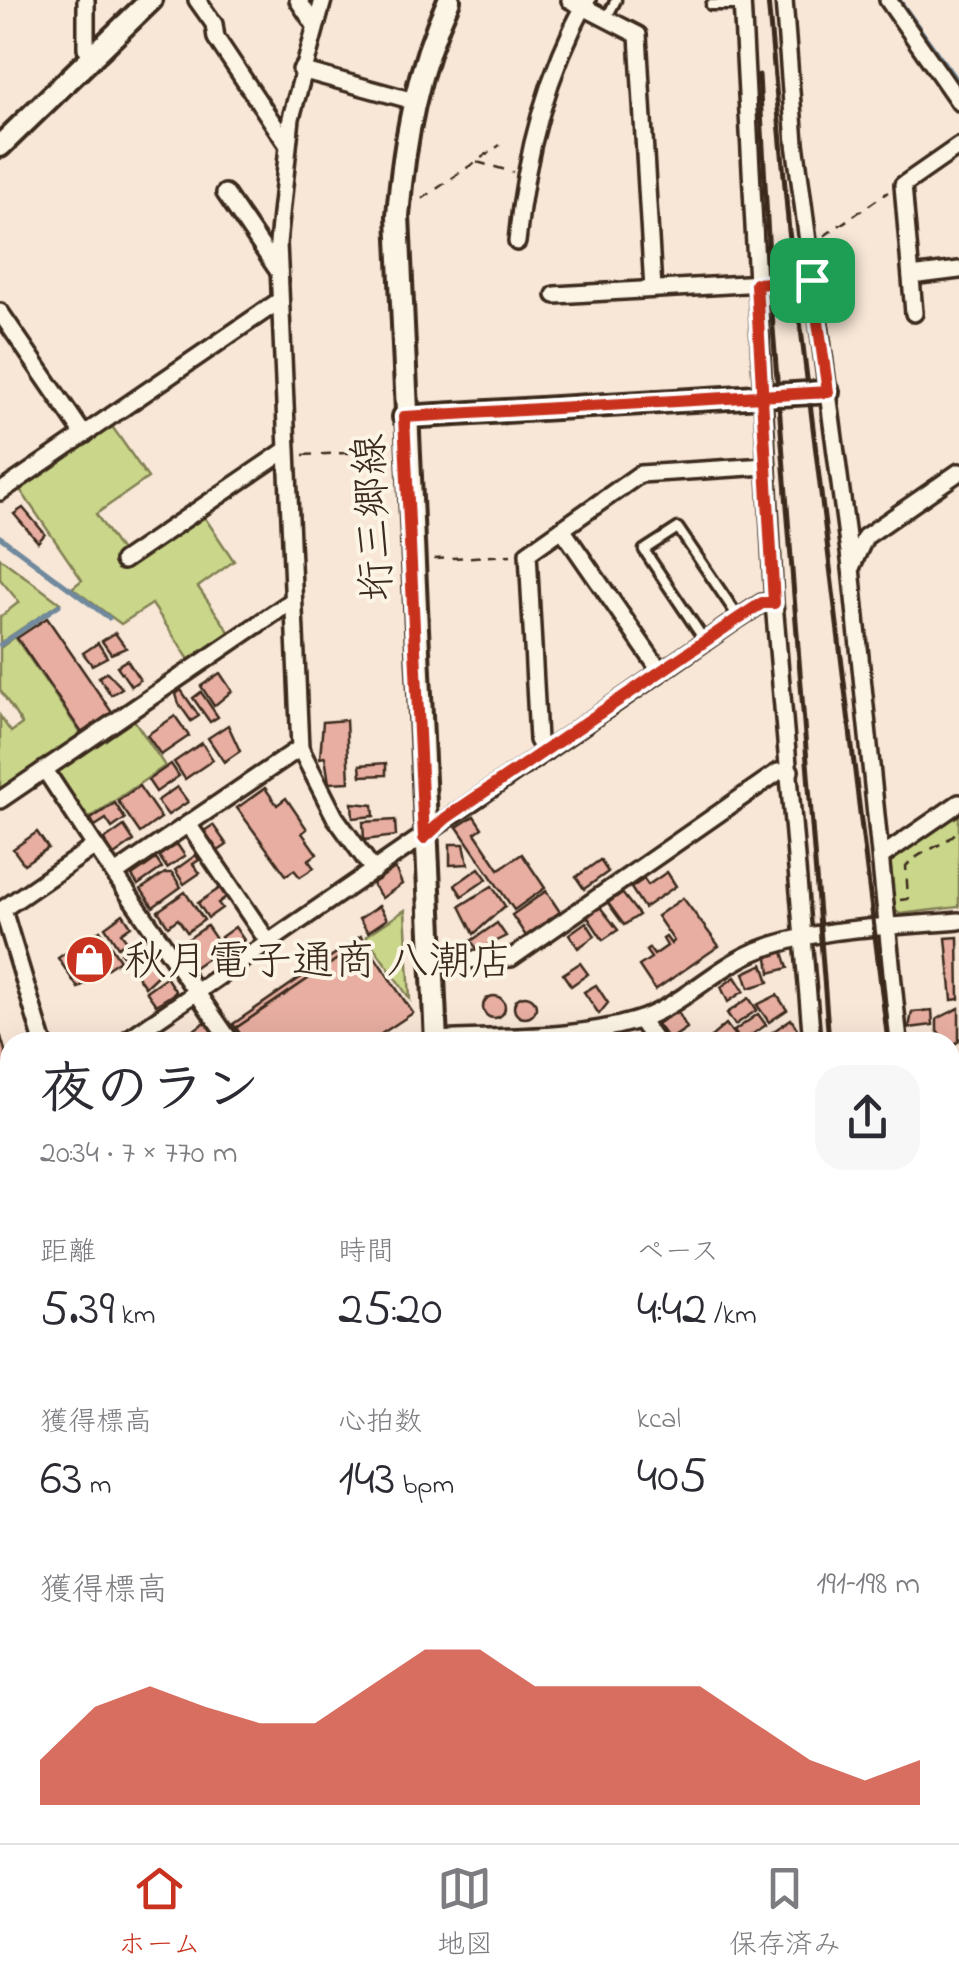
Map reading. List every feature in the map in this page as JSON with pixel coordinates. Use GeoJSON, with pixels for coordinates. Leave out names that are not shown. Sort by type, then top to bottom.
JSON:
{"type":"FeatureCollection","features":[{"type":"Feature","properties":{"kind":"street"},"geometry":{"type":"LineString","coordinates":[[86,0],[86,48],[94,56]]}},
{"type":"Feature","properties":{"kind":"street"},"geometry":{"type":"LineString","coordinates":[[0,146],[151,0]]}},
{"type":"Feature","properties":{"kind":"street"},"geometry":{"type":"LineString","coordinates":[[197,0],[286,144]]}},
{"type":"Feature","properties":{"kind":"street"},"geometry":{"type":"LineString","coordinates":[[298,0],[314,24]]}},
{"type":"Feature","properties":{"kind":"street"},"geometry":{"type":"LineString","coordinates":[[324,0],[301,70],[286,144],[279,272],[300,748],[335,817],[374,872]]}},
{"type":"Feature","properties":{"kind":"street","name":"垳三郷線"},"geometry":{"type":"LineString","coordinates":[[436,1032],[404,417],[398,216],[403,152],[414,101],[450,0]]}},
{"type":"Feature","properties":{"kind":"street"},"geometry":{"type":"LineString","coordinates":[[784,0],[808,251],[851,568],[898,1032]]}},
{"type":"Feature","properties":{"kind":"street"},"geometry":{"type":"LineString","coordinates":[[888,0],[959,102]]}},
{"type":"Feature","properties":{"kind":"street"},"geometry":{"type":"LineString","coordinates":[[517,242],[526,176],[550,82],[580,2],[638,36],[653,290]]}},
{"type":"Feature","properties":{"kind":"street"},"geometry":{"type":"LineString","coordinates":[[742,2],[774,603],[811,1032]]}},
{"type":"Feature","properties":{"kind":"street"},"geometry":{"type":"LineString","coordinates":[[301,70],[414,101]]}},
{"type":"Feature","properties":{"kind":"street"},"geometry":{"type":"LineString","coordinates":[[914,313],[903,185],[959,146]]}},
{"type":"Feature","properties":{"kind":"street"},"geometry":{"type":"LineString","coordinates":[[226,194],[279,272]]}},
{"type":"Feature","properties":{"kind":"street"},"geometry":{"type":"LineString","coordinates":[[911,276],[959,270]]}},
{"type":"Feature","properties":{"kind":"street"},"geometry":{"type":"LineString","coordinates":[[555,295],[812,280]]}},
{"type":"Feature","properties":{"kind":"street"},"geometry":{"type":"LineString","coordinates":[[0,492],[279,301]]}},
{"type":"Feature","properties":{"kind":"street"},"geometry":{"type":"LineString","coordinates":[[0,312],[84,435]]}},
{"type":"Feature","properties":{"kind":"street"},"geometry":{"type":"LineString","coordinates":[[404,417],[828,392]]}},
{"type":"Feature","properties":{"kind":"street"},"geometry":{"type":"LineString","coordinates":[[123,561],[286,453]]}},
{"type":"Feature","properties":{"kind":"street"},"geometry":{"type":"LineString","coordinates":[[546,752],[538,740],[528,554],[640,474],[766,466]]}},
{"type":"Feature","properties":{"kind":"street"},"geometry":{"type":"LineString","coordinates":[[851,568],[865,537],[959,472]]}},
{"type":"Feature","properties":{"kind":"street"},"geometry":{"type":"LineString","coordinates":[[562,529],[661,672]]}},
{"type":"Feature","properties":{"kind":"street"},"geometry":{"type":"LineString","coordinates":[[0,800],[292,601]]}},
{"type":"Feature","properties":{"kind":"street"},"geometry":{"type":"LineString","coordinates":[[139,1032],[739,618],[762,603],[774,603]]}},
{"type":"Feature","properties":{"kind":"street"},"geometry":{"type":"LineString","coordinates":[[114,874],[300,748]]}},
{"type":"Feature","properties":{"kind":"street"},"geometry":{"type":"LineString","coordinates":[[45,770],[224,1032]]}},
{"type":"Feature","properties":{"kind":"street"},"geometry":{"type":"LineString","coordinates":[[432,962],[511,958],[778,772],[790,770]]}},
{"type":"Feature","properties":{"kind":"street"},"geometry":{"type":"LineString","coordinates":[[882,856],[959,803]]}},
{"type":"Feature","properties":{"kind":"street"},"geometry":{"type":"LineString","coordinates":[[188,824],[269,944]]}},
{"type":"Feature","properties":{"kind":"street"},"geometry":{"type":"LineString","coordinates":[[39,1032],[2,910],[96,846]]}},
{"type":"Feature","properties":{"kind":"street"},"geometry":{"type":"LineString","coordinates":[[595,1032],[640,1020],[736,961],[803,936],[959,921]]}},
{"type":"Feature","properties":{"kind":"street"},"geometry":{"type":"LineString","coordinates":[[640,1020],[649,1032]]}},
{"type":"Feature","properties":{"kind":"lane"},"geometry":{"type":"LineString","coordinates":[[606,18],[616,0]]}},
{"type":"Feature","properties":{"kind":"lane"},"geometry":{"type":"LineString","coordinates":[[711,5],[742,2]]}},
{"type":"Feature","properties":{"kind":"lane"},"geometry":{"type":"LineString","coordinates":[[706,641],[644,550],[678,528],[739,618]]}},
{"type":"Feature","properties":{"kind":"path"},"geometry":{"type":"LineString","coordinates":[[422,199],[500,145]]}},
{"type":"Feature","properties":{"kind":"path"},"geometry":{"type":"LineString","coordinates":[[476,162],[526,176]]}},
{"type":"Feature","properties":{"kind":"path"},"geometry":{"type":"LineString","coordinates":[[808,251],[819,239],[903,185]]}},
{"type":"Feature","properties":{"kind":"path"},"geometry":{"type":"LineString","coordinates":[[286,453],[392,451]]}},
{"type":"Feature","properties":{"kind":"path"},"geometry":{"type":"LineString","coordinates":[[428,559],[528,554]]}},
{"type":"Feature","properties":{"kind":"path"},"geometry":{"type":"LineString","coordinates":[[895,900],[908,899],[904,871],[910,861],[921,852],[947,843],[959,829]]}},
{"type":"Feature","properties":{"kind":"green space"},"geometry":{"type":"Polygon","coordinates":[[[111,425],[148,478],[96,514],[122,553],[125,568],[203,515],[234,561],[198,587],[230,633],[190,661],[152,604],[121,624],[72,588],[82,580],[19,488],[111,425]]]}},
{"type":"Feature","properties":{"kind":"green space"},"geometry":{"type":"Polygon","coordinates":[[[0,558],[60,603],[0,643],[0,617],[19,602],[0,579],[0,558]]]}},
{"type":"Feature","properties":{"kind":"green space"},"geometry":{"type":"Polygon","coordinates":[[[15,637],[84,738],[0,796],[0,716],[11,732],[22,724],[0,690],[0,648],[15,637]]]}},
{"type":"Feature","properties":{"kind":"green space"},"geometry":{"type":"Polygon","coordinates":[[[132,717],[165,766],[87,820],[53,771],[132,717]]]}},
{"type":"Feature","properties":{"kind":"green space"},"geometry":{"type":"Polygon","coordinates":[[[959,811],[959,907],[900,914],[893,909],[889,863],[959,811]]]}},
{"type":"Feature","properties":{"kind":"green space"},"geometry":{"type":"Polygon","coordinates":[[[405,910],[410,999],[366,936],[405,910]]]}},
{"type":"Feature","properties":{"kind":"building"},"geometry":{"type":"Polygon","coordinates":[[[23,508],[45,534],[38,542],[14,514],[23,508]]]}},
{"type":"Feature","properties":{"kind":"building"},"geometry":{"type":"Polygon","coordinates":[[[47,618],[113,714],[84,736],[17,638],[47,618]]]}},
{"type":"Feature","properties":{"kind":"building"},"geometry":{"type":"Polygon","coordinates":[[[115,633],[126,648],[111,654],[102,641],[115,633]]]}},
{"type":"Feature","properties":{"kind":"building"},"geometry":{"type":"Polygon","coordinates":[[[98,643],[107,657],[92,665],[83,653],[98,643]]]}},
{"type":"Feature","properties":{"kind":"building"},"geometry":{"type":"Polygon","coordinates":[[[127,660],[140,680],[131,686],[117,666],[127,660]]]}},
{"type":"Feature","properties":{"kind":"building"},"geometry":{"type":"Polygon","coordinates":[[[107,672],[122,688],[111,695],[99,677],[107,672]]]}},
{"type":"Feature","properties":{"kind":"building"},"geometry":{"type":"Polygon","coordinates":[[[220,673],[232,691],[214,706],[201,686],[220,673]]]}},
{"type":"Feature","properties":{"kind":"building"},"geometry":{"type":"Polygon","coordinates":[[[181,690],[199,716],[191,721],[179,704],[176,694],[181,690]]]}},
{"type":"Feature","properties":{"kind":"building"},"geometry":{"type":"Polygon","coordinates":[[[201,692],[218,717],[210,722],[193,698],[201,692]]]}},
{"type":"Feature","properties":{"kind":"building"},"geometry":{"type":"Polygon","coordinates":[[[175,716],[189,736],[161,755],[147,735],[175,716]]]}},
{"type":"Feature","properties":{"kind":"building"},"geometry":{"type":"Polygon","coordinates":[[[346,720],[349,782],[329,783],[325,757],[320,758],[323,722],[346,720]]]}},
{"type":"Feature","properties":{"kind":"building"},"geometry":{"type":"Polygon","coordinates":[[[228,725],[240,751],[224,762],[208,738],[228,725]]]}},
{"type":"Feature","properties":{"kind":"building"},"geometry":{"type":"Polygon","coordinates":[[[202,743],[213,760],[185,779],[174,762],[202,743]]]}},
{"type":"Feature","properties":{"kind":"building"},"geometry":{"type":"Polygon","coordinates":[[[386,763],[386,775],[361,776],[360,765],[386,763]]]}},
{"type":"Feature","properties":{"kind":"building"},"geometry":{"type":"Polygon","coordinates":[[[171,764],[179,776],[156,792],[148,780],[171,764]]]}},
{"type":"Feature","properties":{"kind":"building"},"geometry":{"type":"Polygon","coordinates":[[[139,786],[161,818],[140,833],[118,801],[139,786]]]}},
{"type":"Feature","properties":{"kind":"building"},"geometry":{"type":"Polygon","coordinates":[[[177,787],[188,802],[168,815],[157,801],[177,787]]]}},
{"type":"Feature","properties":{"kind":"building"},"geometry":{"type":"Polygon","coordinates":[[[265,788],[277,805],[286,798],[307,829],[302,833],[317,854],[308,860],[314,868],[300,877],[294,870],[286,875],[237,808],[265,788]]]}},
{"type":"Feature","properties":{"kind":"building"},"geometry":{"type":"Polygon","coordinates":[[[115,803],[125,819],[112,828],[106,819],[95,826],[91,819],[115,803]]]}},
{"type":"Feature","properties":{"kind":"building"},"geometry":{"type":"Polygon","coordinates":[[[352,803],[373,805],[374,816],[353,818],[352,803]]]}},
{"type":"Feature","properties":{"kind":"building"},"geometry":{"type":"Polygon","coordinates":[[[474,816],[482,828],[475,833],[499,869],[522,854],[545,888],[514,910],[457,827],[474,816]]]}},
{"type":"Feature","properties":{"kind":"building"},"geometry":{"type":"Polygon","coordinates":[[[395,820],[396,836],[364,840],[363,822],[395,820]]]}},
{"type":"Feature","properties":{"kind":"building"},"geometry":{"type":"Polygon","coordinates":[[[213,825],[227,845],[218,851],[204,831],[213,825]]]}},
{"type":"Feature","properties":{"kind":"building"},"geometry":{"type":"Polygon","coordinates":[[[124,826],[134,841],[114,855],[104,840],[124,826]]]}},
{"type":"Feature","properties":{"kind":"building"},"geometry":{"type":"Polygon","coordinates":[[[37,832],[48,848],[24,864],[13,849],[37,832]]]}},
{"type":"Feature","properties":{"kind":"building"},"geometry":{"type":"Polygon","coordinates":[[[177,844],[185,856],[167,868],[159,856],[177,844]]]}},
{"type":"Feature","properties":{"kind":"building"},"geometry":{"type":"Polygon","coordinates":[[[450,844],[464,844],[468,864],[450,865],[450,844]]]}},
{"type":"Feature","properties":{"kind":"building"},"geometry":{"type":"Polygon","coordinates":[[[196,855],[199,860],[193,864],[200,873],[184,884],[175,870],[196,855]]]}},
{"type":"Feature","properties":{"kind":"building"},"geometry":{"type":"Polygon","coordinates":[[[156,859],[162,868],[138,885],[132,876],[156,859]]]}},
{"type":"Feature","properties":{"kind":"building"},"geometry":{"type":"Polygon","coordinates":[[[600,860],[608,872],[584,889],[576,877],[600,860]]]}},
{"type":"Feature","properties":{"kind":"building"},"geometry":{"type":"Polygon","coordinates":[[[395,868],[402,884],[382,898],[372,884],[395,868]]]}},
{"type":"Feature","properties":{"kind":"building"},"geometry":{"type":"Polygon","coordinates":[[[479,868],[487,879],[462,896],[455,885],[479,868]]]}},
{"type":"Feature","properties":{"kind":"building"},"geometry":{"type":"Polygon","coordinates":[[[667,872],[676,886],[644,908],[631,888],[644,879],[648,885],[667,872]]]}},
{"type":"Feature","properties":{"kind":"building"},"geometry":{"type":"Polygon","coordinates":[[[165,873],[172,873],[181,887],[153,907],[141,889],[165,873]]]}},
{"type":"Feature","properties":{"kind":"building"},"geometry":{"type":"Polygon","coordinates":[[[492,886],[505,906],[474,934],[460,906],[492,886]]]}},
{"type":"Feature","properties":{"kind":"building"},"geometry":{"type":"Polygon","coordinates":[[[220,888],[226,897],[218,903],[222,908],[208,918],[198,903],[220,888]]]}},
{"type":"Feature","properties":{"kind":"building"},"geometry":{"type":"Polygon","coordinates":[[[546,891],[560,912],[526,936],[512,915],[546,891]]]}},
{"type":"Feature","properties":{"kind":"building"},"geometry":{"type":"Polygon","coordinates":[[[185,892],[204,920],[187,932],[178,919],[168,926],[158,911],[185,892]]]}},
{"type":"Feature","properties":{"kind":"building"},"geometry":{"type":"Polygon","coordinates":[[[622,893],[639,915],[624,925],[608,903],[622,893]]]}},
{"type":"Feature","properties":{"kind":"building"},"geometry":{"type":"Polygon","coordinates":[[[683,898],[719,946],[655,990],[639,966],[651,958],[646,951],[649,948],[654,955],[667,946],[663,939],[666,937],[671,944],[674,941],[657,916],[683,898]]]}},
{"type":"Feature","properties":{"kind":"building"},"geometry":{"type":"Polygon","coordinates":[[[379,906],[387,919],[368,932],[359,919],[379,906]]]}},
{"type":"Feature","properties":{"kind":"building"},"geometry":{"type":"Polygon","coordinates":[[[600,907],[618,930],[603,940],[587,916],[600,907]]]}},
{"type":"Feature","properties":{"kind":"building"},"geometry":{"type":"Polygon","coordinates":[[[123,914],[131,926],[121,933],[127,941],[118,947],[105,927],[123,914]]]}},
{"type":"Feature","properties":{"kind":"building"},"geometry":{"type":"Polygon","coordinates":[[[586,922],[595,936],[578,948],[569,934],[586,922]]]}},
{"type":"Feature","properties":{"kind":"building"},"geometry":{"type":"Polygon","coordinates":[[[497,923],[506,936],[478,950],[471,941],[497,923]]]}},
{"type":"Feature","properties":{"kind":"building"},"geometry":{"type":"Polygon","coordinates":[[[207,926],[222,948],[193,968],[178,946],[207,926]]]}},
{"type":"Feature","properties":{"kind":"building"},"geometry":{"type":"Polygon","coordinates":[[[235,927],[244,940],[230,950],[221,937],[235,927]]]}},
{"type":"Feature","properties":{"kind":"building","name":"秋月電子通商 八潮店"},"geometry":{"type":"Polygon","coordinates":[[[100,930],[120,960],[78,988],[58,958],[100,930]]]}},
{"type":"Feature","properties":{"kind":"building"},"geometry":{"type":"Polygon","coordinates":[[[361,936],[364,941],[236,1028],[233,1024],[361,936]]]}},
{"type":"Feature","properties":{"kind":"building"},"geometry":{"type":"Polygon","coordinates":[[[958,937],[959,999],[952,1000],[946,938],[958,937]]]}},
{"type":"Feature","properties":{"kind":"building"},"geometry":{"type":"Polygon","coordinates":[[[142,939],[149,950],[128,962],[121,953],[142,939]]]}},
{"type":"Feature","properties":{"kind":"building"},"geometry":{"type":"Polygon","coordinates":[[[364,941],[413,1013],[384,1032],[239,1032],[236,1028],[364,941]]]}},
{"type":"Feature","properties":{"kind":"building"},"geometry":{"type":"Polygon","coordinates":[[[783,952],[788,968],[770,973],[768,957],[783,952]]]}},
{"type":"Feature","properties":{"kind":"building"},"geometry":{"type":"Polygon","coordinates":[[[151,957],[161,972],[145,987],[133,970],[151,957]]]}},
{"type":"Feature","properties":{"kind":"building"},"geometry":{"type":"Polygon","coordinates":[[[580,963],[588,974],[571,986],[563,974],[580,963]]]}},
{"type":"Feature","properties":{"kind":"building"},"geometry":{"type":"Polygon","coordinates":[[[763,964],[769,982],[749,988],[744,973],[763,964]]]}},
{"type":"Feature","properties":{"kind":"building"},"geometry":{"type":"Polygon","coordinates":[[[166,977],[176,992],[156,1005],[146,991],[166,977]]]}},
{"type":"Feature","properties":{"kind":"building"},"geometry":{"type":"Polygon","coordinates":[[[735,977],[744,991],[728,1002],[721,987],[735,977]]]}},
{"type":"Feature","properties":{"kind":"building"},"geometry":{"type":"Polygon","coordinates":[[[596,985],[608,1003],[599,1014],[584,992],[596,985]]]}},
{"type":"Feature","properties":{"kind":"building"},"geometry":{"type":"Polygon","coordinates":[[[777,995],[787,1010],[769,1022],[757,1005],[777,995]]]}},
{"type":"Feature","properties":{"kind":"building"},"geometry":{"type":"Polygon","coordinates":[[[494,996],[502,999],[502,1015],[494,1018],[486,1015],[483,1007],[486,999],[494,996]]]}},
{"type":"Feature","properties":{"kind":"building"},"geometry":{"type":"Polygon","coordinates":[[[525,996],[533,999],[533,1015],[525,1018],[517,1015],[514,1007],[517,999],[525,996]]]}},
{"type":"Feature","properties":{"kind":"building"},"geometry":{"type":"Polygon","coordinates":[[[749,998],[757,1010],[735,1025],[727,1013],[749,998]]]}},
{"type":"Feature","properties":{"kind":"building"},"geometry":{"type":"Polygon","coordinates":[[[959,1008],[959,1032],[938,1032],[937,1019],[959,1008]]]}},
{"type":"Feature","properties":{"kind":"building"},"geometry":{"type":"Polygon","coordinates":[[[677,1010],[687,1028],[663,1032],[657,1024],[677,1010]]]}},
{"type":"Feature","properties":{"kind":"building"},"geometry":{"type":"Polygon","coordinates":[[[932,1010],[933,1025],[909,1028],[912,1012],[932,1010]]]}},
{"type":"Feature","properties":{"kind":"building"},"geometry":{"type":"Polygon","coordinates":[[[758,1014],[766,1025],[756,1032],[734,1031],[758,1014]]]}},
{"type":"Feature","properties":{"kind":"building"},"geometry":{"type":"Polygon","coordinates":[[[791,1019],[798,1030],[795,1032],[772,1032],[791,1019]]]}},
{"type":"Feature","properties":{"kind":"building"},"geometry":{"type":"Polygon","coordinates":[[[205,1022],[212,1032],[191,1032],[205,1022]]]}},
{"type":"Feature","properties":{"kind":"waterway"},"geometry":{"type":"LineString","coordinates":[[899,0],[959,84]]}},
{"type":"Feature","properties":{"kind":"waterway"},"geometry":{"type":"LineString","coordinates":[[0,537],[109,618]]}},
{"type":"Feature","properties":{"kind":"waterway"},"geometry":{"type":"LineString","coordinates":[[0,645],[59,605]]}},
{"type":"Feature","properties":{"kind":"railway"},"geometry":{"type":"LineString","coordinates":[[768,0],[789,231],[887,1032]]}},
{"type":"Feature","properties":{"kind":"railway"},"geometry":{"type":"LineString","coordinates":[[759,75],[773,328],[828,1032]]}},
{"type":"Feature","properties":{"kind":"place","name":"秋月電子通商 八潮店"},"geometry":{"type":"Point","coordinates":[89,959]}},
{"type":"Feature","properties":{"kind":"route"},"geometry":{"type":"LineString","coordinates":[[812,280],[756,284],[762,397],[774,603],[762,603],[739,618],[446,818],[424,838],[404,417],[762,397],[828,392],[812,280]]}}]}
